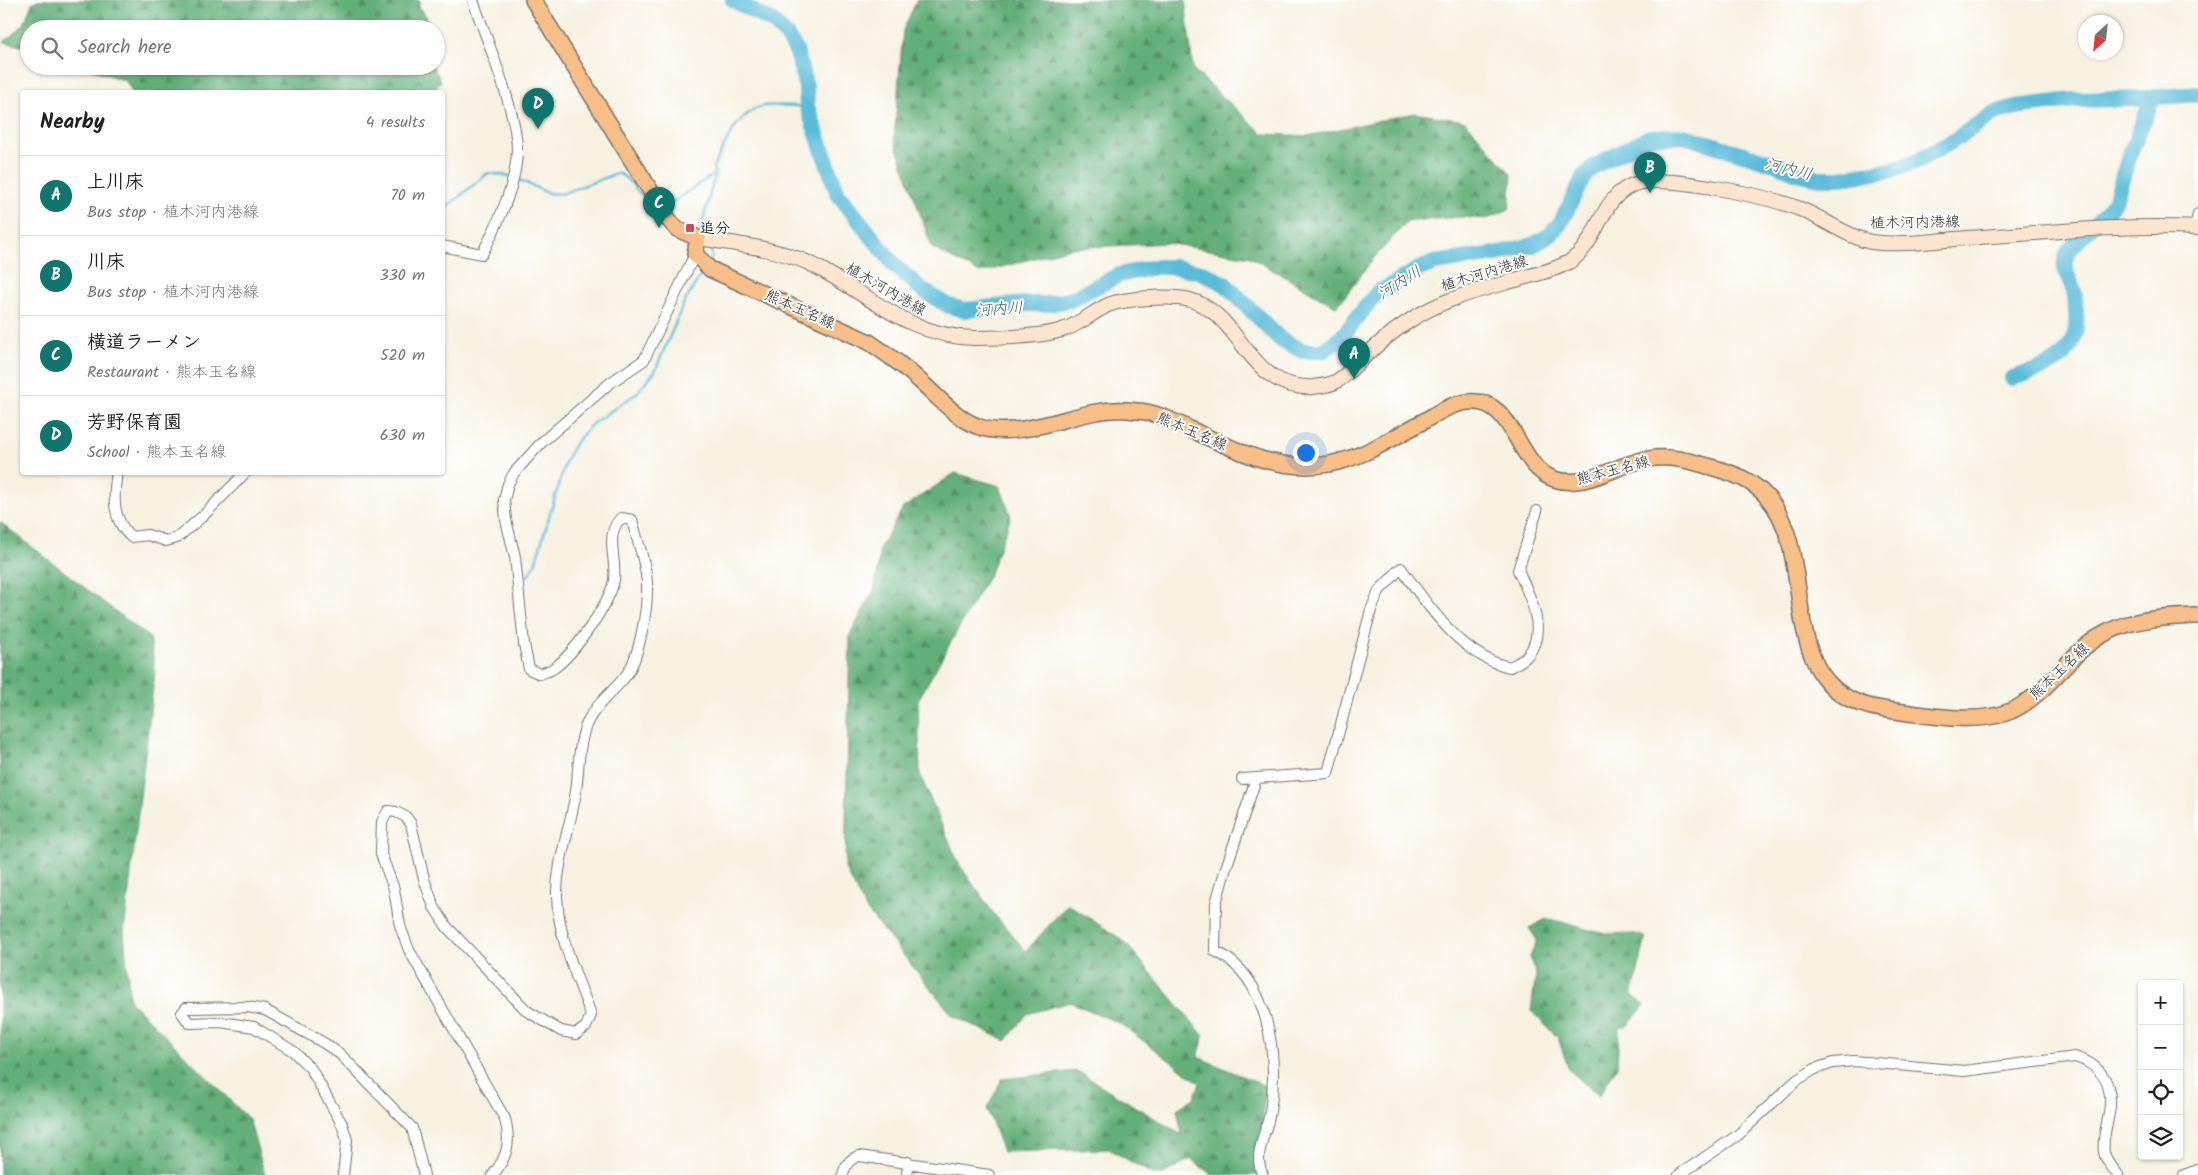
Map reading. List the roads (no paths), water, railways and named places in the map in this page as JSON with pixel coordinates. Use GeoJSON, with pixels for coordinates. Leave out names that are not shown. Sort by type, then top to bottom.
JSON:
{"type":"FeatureCollection","features":[{"type":"Feature","properties":{"kind":"main road"},"geometry":{"type":"LineString","coordinates":[[533,0],[668,219],[677,229],[698,238],[695,254]]}},
{"type":"Feature","properties":{"kind":"main road","name":"植木河内港線"},"geometry":{"type":"LineString","coordinates":[[698,238],[785,254],[809,264],[846,284],[906,323],[951,337],[976,338],[1042,334],[1065,329],[1114,303],[1158,298],[1194,301],[1219,319],[1268,374],[1282,382],[1307,387],[1323,386],[1338,380],[1396,329],[1440,303],[1569,262],[1578,254],[1592,235],[1615,197],[1634,184],[1650,180],[1707,187],[1782,202],[1803,210],[1869,242],[1917,242],[2197,223]]}},
{"type":"Feature","properties":{"kind":"main road","name":"熊本玉名線"},"geometry":{"type":"LineString","coordinates":[[695,254],[710,268],[869,342],[899,363],[962,417],[977,426],[991,430],[1010,431],[1112,409],[1141,411],[1160,415],[1257,459],[1303,467],[1332,464],[1348,459],[1370,450],[1450,407],[1467,401],[1485,403],[1499,412],[1532,462],[1545,475],[1554,479],[1568,482],[1578,480],[1631,462],[1662,457],[1676,458],[1732,472],[1752,483],[1766,496],[1775,507],[1785,527],[1810,653],[1824,677],[1834,689],[1852,700],[1877,708],[1941,716],[1991,716],[2009,711],[2030,699],[2077,654],[2105,632],[2149,618],[2198,616]]}},
{"type":"Feature","properties":{"kind":"street"},"geometry":{"type":"LineString","coordinates":[[445,247],[482,254],[493,234],[512,179],[517,149],[511,116],[473,0]]}},
{"type":"Feature","properties":{"kind":"street"},"geometry":{"type":"LineString","coordinates":[[493,1175],[503,1162],[509,1145],[505,1119],[409,950],[400,926],[394,889],[381,854],[382,822],[388,811],[396,812],[406,817],[411,824],[424,879],[434,907],[447,927],[527,1011],[561,1031],[576,1034],[586,1027],[590,1015],[570,964],[562,932],[557,895],[563,842],[576,794],[587,722],[596,706],[628,673],[637,654],[647,582],[632,520],[621,518],[612,535],[614,578],[599,614],[567,656],[554,669],[540,674],[529,669],[524,644],[515,557],[506,520],[504,500],[514,473],[541,443],[610,383],[644,360],[695,254]]}},
{"type":"Feature","properties":{"kind":"street"},"geometry":{"type":"LineString","coordinates":[[117,475],[115,504],[117,518],[122,529],[131,538],[148,535],[166,541],[177,538],[204,515],[243,475]]}},
{"type":"Feature","properties":{"kind":"street"},"geometry":{"type":"LineString","coordinates":[[1242,779],[1256,780],[1328,773],[1371,610],[1379,591],[1401,568],[1428,607],[1468,647],[1502,665],[1510,666],[1527,656],[1538,627],[1518,570],[1537,511]]}},
{"type":"Feature","properties":{"kind":"street"},"geometry":{"type":"LineString","coordinates":[[1256,780],[1225,870],[1216,903],[1215,951],[1236,963],[1250,980],[1257,992],[1267,1027],[1273,1074],[1271,1109],[1258,1156],[1263,1175]]}},
{"type":"Feature","properties":{"kind":"street"},"geometry":{"type":"LineString","coordinates":[[344,1175],[347,1140],[342,1124],[311,1069],[293,1050],[254,1027],[220,1022],[189,1023],[182,1014],[186,1008],[239,1007],[265,1010],[340,1054],[412,1128],[424,1175]]}},
{"type":"Feature","properties":{"kind":"street"},"geometry":{"type":"LineString","coordinates":[[1679,1175],[1738,1135],[1797,1080],[1814,1069],[1833,1063],[1854,1061],[1964,1071],[2075,1057],[2089,1061],[2105,1078],[2109,1092],[2109,1111],[2105,1131],[2104,1153],[2118,1175]]}},
{"type":"Feature","properties":{"kind":"street"},"geometry":{"type":"LineString","coordinates":[[843,1175],[844,1167],[849,1161],[859,1156],[988,1175]]}},
{"type":"Feature","properties":{"kind":"street"},"geometry":{"type":"LineString","coordinates":[[907,1175],[908,1162]]}},
{"type":"Feature","properties":{"kind":"street"},"geometry":{"type":"LineString","coordinates":[[2184,1175],[2198,1170]]}},
{"type":"Feature","properties":{"kind":"waterway","name":"河内川"},"geometry":{"type":"LineString","coordinates":[[733,0],[773,22],[786,35],[796,50],[806,87],[807,106],[838,194],[896,267],[925,292],[949,306],[965,310],[1024,304],[1045,304],[1070,300],[1119,275],[1155,267],[1175,267],[1201,272],[1225,284],[1281,340],[1303,351],[1322,351],[1340,339],[1377,293],[1419,269],[1434,263],[1496,254],[1533,245],[1550,235],[1561,222],[1584,176],[1595,166],[1649,137],[1684,136],[1776,164],[1797,173],[1819,178],[1840,178],[1892,170],[1919,160],[1953,141],[1994,113],[2015,107],[2073,100],[2131,99],[2198,94]]}},
{"type":"Feature","properties":{"kind":"waterway"},"geometry":{"type":"LineString","coordinates":[[2012,378],[2050,364],[2068,350],[2076,328],[2076,312],[2074,291],[2065,270],[2066,256],[2069,250],[2109,209],[2116,198],[2130,154],[2153,97]]}},
{"type":"Feature","properties":{"kind":"waterway"},"geometry":{"type":"LineString","coordinates":[[705,234],[702,224],[715,174],[713,167],[732,131],[739,122],[754,109],[764,106],[807,106]]}},
{"type":"Feature","properties":{"kind":"waterway"},"geometry":{"type":"LineString","coordinates":[[445,209],[488,173],[510,176]]}},
{"type":"Feature","properties":{"kind":"waterway"},"geometry":{"type":"LineString","coordinates":[[515,178],[548,193],[561,194],[618,173],[627,179],[647,200]]}},
{"type":"Feature","properties":{"kind":"waterway"},"geometry":{"type":"LineString","coordinates":[[668,205],[713,175]]}},
{"type":"Feature","properties":{"kind":"waterway"},"geometry":{"type":"LineString","coordinates":[[710,245],[712,257],[710,261]]}},
{"type":"Feature","properties":{"kind":"waterway"},"geometry":{"type":"LineString","coordinates":[[528,576],[535,564],[566,460],[576,442],[592,424],[637,393],[655,371],[684,303],[704,270]]}},
{"type":"Feature","properties":{"kind":"place","name":"芳野保育園"},"geometry":{"type":"Point","coordinates":[538,129]}},
{"type":"Feature","properties":{"kind":"place","name":"川床"},"geometry":{"type":"Point","coordinates":[1650,193]}},
{"type":"Feature","properties":{"kind":"place","name":"横道ラーメン"},"geometry":{"type":"Point","coordinates":[659,228]}},
{"type":"Feature","properties":{"kind":"place","name":"追分"},"geometry":{"type":"Point","coordinates":[690,228]}},
{"type":"Feature","properties":{"kind":"place","name":"上川床"},"geometry":{"type":"Point","coordinates":[1354,379]}}]}
